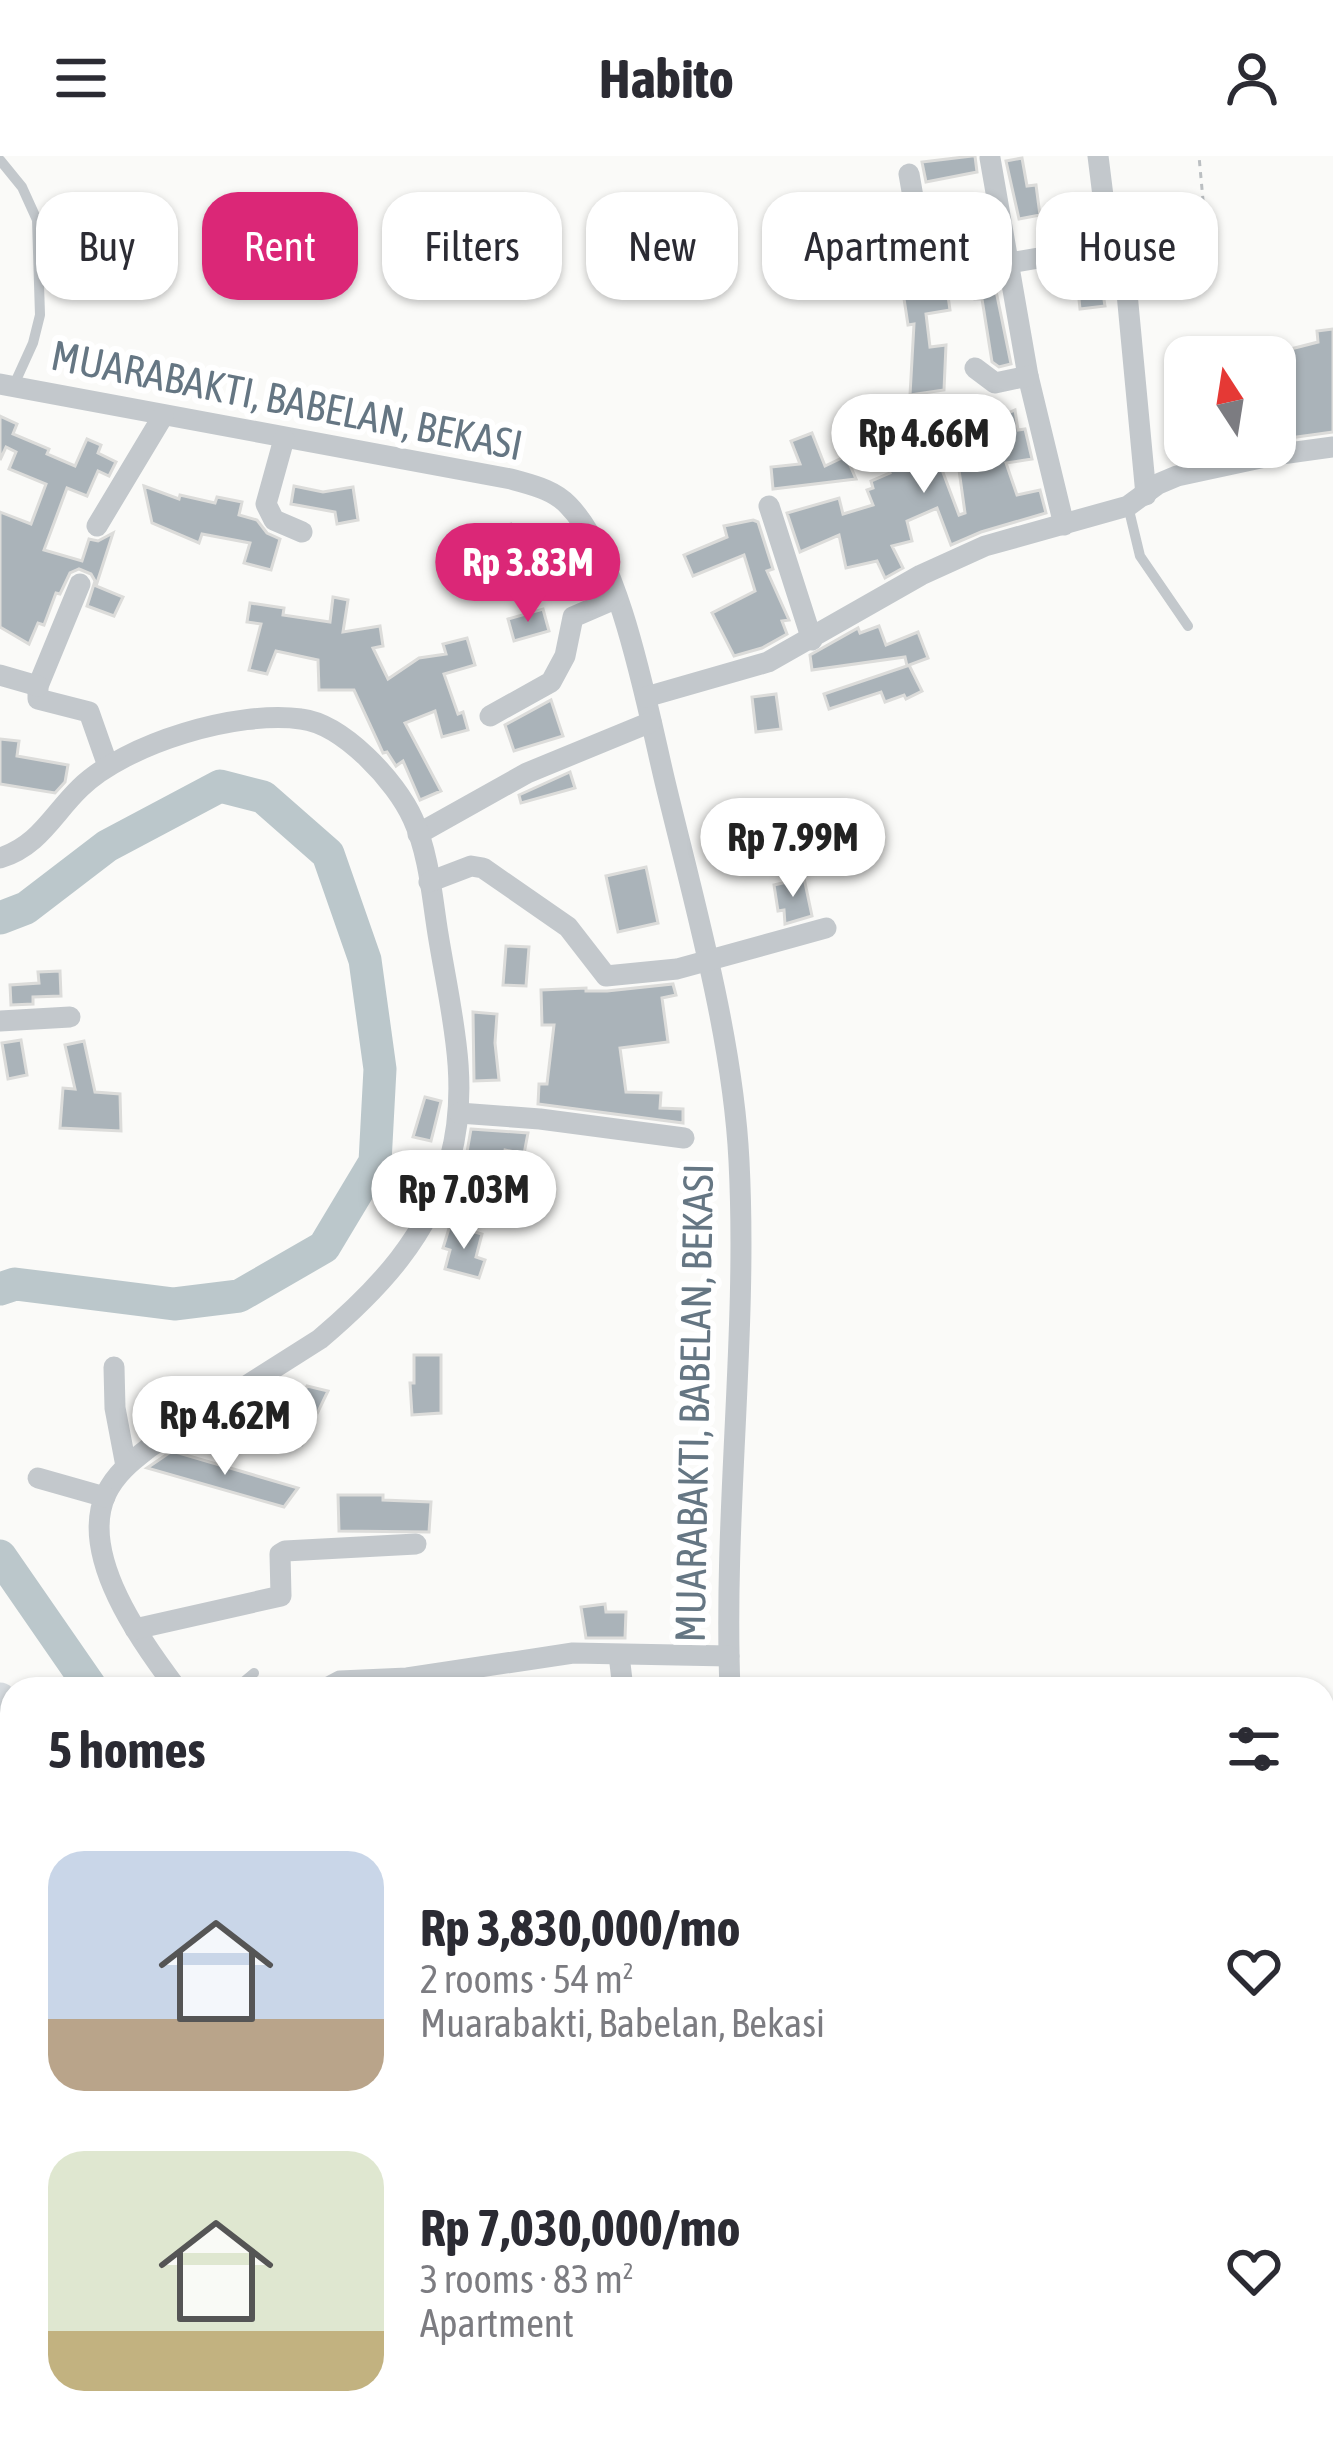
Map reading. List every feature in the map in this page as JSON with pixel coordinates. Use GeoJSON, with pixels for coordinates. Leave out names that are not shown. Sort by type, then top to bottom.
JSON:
{"type":"FeatureCollection","features":[{"type":"Feature","properties":{"kind":"street"},"geometry":{"type":"LineString","coordinates":[[1098,156],[1102,192]]}},
{"type":"Feature","properties":{"kind":"street"},"geometry":{"type":"LineString","coordinates":[[990,158],[996,192]]}},
{"type":"Feature","properties":{"kind":"street"},"geometry":{"type":"LineString","coordinates":[[909,174],[912,192]]}},
{"type":"Feature","properties":{"kind":"street"},"geometry":{"type":"LineString","coordinates":[[1012,286],[1064,525]]}},
{"type":"Feature","properties":{"kind":"street"},"geometry":{"type":"LineString","coordinates":[[1129,300],[1137,501]]}},
{"type":"Feature","properties":{"kind":"street"},"geometry":{"type":"LineString","coordinates":[[975,368],[994,383],[1028,376]]}},
{"type":"Feature","properties":{"kind":"street","name":"MUARABAKTI, BABELAN, BEKASI"},"geometry":{"type":"LineString","coordinates":[[4,387],[478,472],[549,490],[577,516],[610,574],[646,698],[706,960],[739,1161],[741,1300],[730,1677]]}},
{"type":"Feature","properties":{"kind":"street"},"geometry":{"type":"LineString","coordinates":[[98,526],[163,416]]}},
{"type":"Feature","properties":{"kind":"street"},"geometry":{"type":"LineString","coordinates":[[284,439],[266,504],[274,520],[302,532]]}},
{"type":"Feature","properties":{"kind":"street"},"geometry":{"type":"LineString","coordinates":[[646,698],[749,669],[812,640],[921,574],[986,546],[1137,501],[1177,476],[1333,447]]}},
{"type":"Feature","properties":{"kind":"street"},"geometry":{"type":"LineString","coordinates":[[769,506],[812,640]]}},
{"type":"Feature","properties":{"kind":"street"},"geometry":{"type":"LineString","coordinates":[[80,584],[38,686],[38,699],[89,712],[108,766]]}},
{"type":"Feature","properties":{"kind":"street"},"geometry":{"type":"LineString","coordinates":[[490,716],[551,682],[560,670],[573,617],[617,598]]}},
{"type":"Feature","properties":{"kind":"street"},"geometry":{"type":"LineString","coordinates":[[0,675],[38,686]]}},
{"type":"Feature","properties":{"kind":"street"},"geometry":{"type":"LineString","coordinates":[[0,858],[38,838],[81,787],[108,766],[147,746],[261,718],[303,719],[334,728],[356,746],[403,802],[418,834],[429,882],[454,1018],[461,1088],[440,1190],[409,1250],[320,1340],[192,1418],[126,1466],[105,1497],[103,1552],[114,1591],[169,1677]]}},
{"type":"Feature","properties":{"kind":"street"},"geometry":{"type":"LineString","coordinates":[[418,834],[527,773],[651,722]]}},
{"type":"Feature","properties":{"kind":"street"},"geometry":{"type":"LineString","coordinates":[[429,882],[471,866],[482,868],[568,927],[606,976],[677,969],[826,928]]}},
{"type":"Feature","properties":{"kind":"street"},"geometry":{"type":"LineString","coordinates":[[0,1021],[70,1017]]}},
{"type":"Feature","properties":{"kind":"street"},"geometry":{"type":"LineString","coordinates":[[459,1113],[684,1138]]}},
{"type":"Feature","properties":{"kind":"street"},"geometry":{"type":"LineString","coordinates":[[114,1367],[115,1408],[126,1466]]}},
{"type":"Feature","properties":{"kind":"street"},"geometry":{"type":"LineString","coordinates":[[38,1478],[105,1497]]}},
{"type":"Feature","properties":{"kind":"street"},"geometry":{"type":"LineString","coordinates":[[135,1629],[281,1595],[280,1554],[285,1551],[416,1544]]}},
{"type":"Feature","properties":{"kind":"street"},"geometry":{"type":"LineString","coordinates":[[414,1677],[573,1653],[729,1656]]}},
{"type":"Feature","properties":{"kind":"street"},"geometry":{"type":"LineString","coordinates":[[619,1655],[622,1677]]}},
{"type":"Feature","properties":{"kind":"lane"},"geometry":{"type":"LineString","coordinates":[[0,160],[22,187],[37,220],[40,315],[33,343],[4,387]]}},
{"type":"Feature","properties":{"kind":"lane"},"geometry":{"type":"LineString","coordinates":[[1137,501],[1140,556],[1188,626]]}},
{"type":"Feature","properties":{"kind":"lane"},"geometry":{"type":"LineString","coordinates":[[249,1677],[254,1673]]}},
{"type":"Feature","properties":{"kind":"path"},"geometry":{"type":"LineString","coordinates":[[1199,156],[1202,192]]}},
{"type":"Feature","properties":{"kind":"building"},"geometry":{"type":"Polygon","coordinates":[[[975,156],[977,172],[926,182],[922,162],[975,156]]]}},
{"type":"Feature","properties":{"kind":"building"},"geometry":{"type":"Polygon","coordinates":[[[1022,158],[1027,186],[1036,185],[1036,216],[1019,219],[1006,161],[1022,158]]]}},
{"type":"Feature","properties":{"kind":"building"},"geometry":{"type":"Polygon","coordinates":[[[904,300],[949,300],[950,310],[926,314],[930,347],[946,345],[944,390],[910,395],[914,324],[908,325],[904,300]]]}},
{"type":"Feature","properties":{"kind":"building"},"geometry":{"type":"Polygon","coordinates":[[[982,300],[998,300],[1011,364],[999,367],[992,362],[982,300]]]}},
{"type":"Feature","properties":{"kind":"building"},"geometry":{"type":"Polygon","coordinates":[[[1079,300],[1104,300],[1105,306],[1080,309],[1079,300]]]}},
{"type":"Feature","properties":{"kind":"building"},"geometry":{"type":"Polygon","coordinates":[[[1333,329],[1333,432],[1296,437],[1296,348],[1318,342],[1317,331],[1333,329]]]}},
{"type":"Feature","properties":{"kind":"building"},"geometry":{"type":"Polygon","coordinates":[[[913,402],[921,441],[930,438],[959,515],[965,513],[953,427],[970,455],[999,443],[995,419],[1015,410],[1018,430],[1025,429],[1032,459],[1006,463],[1017,495],[1040,490],[1046,513],[951,545],[937,508],[907,521],[912,541],[892,546],[903,568],[885,578],[877,561],[846,568],[839,535],[800,552],[787,513],[839,498],[843,514],[873,505],[867,490],[873,488],[871,481],[890,473],[882,435],[900,433],[895,406],[913,402]]]}},
{"type":"Feature","properties":{"kind":"building"},"geometry":{"type":"Polygon","coordinates":[[[0,416],[17,424],[13,434],[75,466],[87,439],[101,445],[98,453],[116,462],[109,476],[98,471],[87,496],[67,488],[44,550],[82,561],[89,539],[98,541],[113,533],[96,586],[123,597],[114,616],[87,606],[95,581],[79,569],[70,573],[60,594],[56,593],[44,625],[38,623],[29,644],[0,627],[0,512],[31,524],[46,484],[9,469],[16,452],[6,447],[0,460],[0,416]]]}},
{"type":"Feature","properties":{"kind":"building"},"geometry":{"type":"Polygon","coordinates":[[[812,433],[825,466],[846,456],[856,479],[773,489],[771,467],[800,464],[791,441],[812,433]]]}},
{"type":"Feature","properties":{"kind":"building"},"geometry":{"type":"Polygon","coordinates":[[[144,486],[179,499],[180,495],[215,503],[217,497],[242,502],[239,515],[257,520],[267,533],[280,539],[271,570],[244,563],[250,543],[202,534],[199,543],[152,523],[144,486]]]}},
{"type":"Feature","properties":{"kind":"building"},"geometry":{"type":"Polygon","coordinates":[[[294,486],[323,492],[353,487],[358,520],[337,524],[335,512],[291,504],[294,486]]]}},
{"type":"Feature","properties":{"kind":"building"},"geometry":{"type":"Polygon","coordinates":[[[758,522],[773,569],[767,571],[789,620],[782,621],[787,634],[734,656],[712,613],[755,591],[744,555],[693,576],[684,555],[727,537],[724,526],[758,522]]]}},
{"type":"Feature","properties":{"kind":"building"},"geometry":{"type":"Polygon","coordinates":[[[511,524],[517,541],[550,528],[558,549],[551,551],[566,591],[547,598],[533,556],[495,569],[478,536],[511,524]]]}},
{"type":"Feature","properties":{"kind":"building"},"geometry":{"type":"Polygon","coordinates":[[[333,597],[348,600],[343,632],[380,626],[383,646],[373,648],[388,679],[419,658],[446,654],[443,644],[467,638],[475,665],[444,674],[468,730],[442,737],[435,711],[405,723],[441,791],[420,800],[403,761],[396,766],[383,753],[354,690],[319,690],[318,660],[276,651],[267,674],[249,670],[261,624],[247,622],[250,603],[284,608],[283,615],[330,622],[333,597]]]}},
{"type":"Feature","properties":{"kind":"building"},"geometry":{"type":"Polygon","coordinates":[[[543,609],[549,631],[514,641],[508,619],[543,609]]]}},
{"type":"Feature","properties":{"kind":"building"},"geometry":{"type":"Polygon","coordinates":[[[879,626],[886,645],[918,632],[928,658],[909,665],[922,691],[885,702],[881,692],[829,709],[824,694],[907,666],[905,657],[812,670],[810,655],[858,628],[860,633],[879,626]]]}},
{"type":"Feature","properties":{"kind":"building"},"geometry":{"type":"Polygon","coordinates":[[[776,694],[781,729],[756,732],[752,697],[776,694]]]}},
{"type":"Feature","properties":{"kind":"building"},"geometry":{"type":"Polygon","coordinates":[[[551,700],[563,736],[514,751],[505,725],[551,700]]]}},
{"type":"Feature","properties":{"kind":"building"},"geometry":{"type":"Polygon","coordinates":[[[0,739],[19,741],[17,756],[68,765],[65,782],[55,793],[0,784],[0,739]]]}},
{"type":"Feature","properties":{"kind":"building"},"geometry":{"type":"Polygon","coordinates":[[[570,772],[575,788],[521,803],[519,795],[570,772]]]}},
{"type":"Feature","properties":{"kind":"building"},"geometry":{"type":"Polygon","coordinates":[[[646,867],[658,923],[618,932],[606,876],[646,867]]]}},
{"type":"Feature","properties":{"kind":"building"},"geometry":{"type":"Polygon","coordinates":[[[804,878],[812,916],[785,924],[774,885],[804,878]]]}},
{"type":"Feature","properties":{"kind":"building"},"geometry":{"type":"Polygon","coordinates":[[[506,946],[529,947],[526,986],[503,985],[506,946]]]}},
{"type":"Feature","properties":{"kind":"building"},"geometry":{"type":"Polygon","coordinates":[[[60,971],[61,996],[33,997],[33,1004],[11,1005],[10,985],[39,983],[38,972],[60,971]]]}},
{"type":"Feature","properties":{"kind":"building"},"geometry":{"type":"Polygon","coordinates":[[[673,984],[676,995],[662,998],[668,1042],[620,1048],[626,1092],[661,1093],[660,1108],[683,1109],[683,1123],[538,1104],[539,1084],[547,1084],[554,1025],[542,1025],[541,990],[607,991],[673,984]]]}},
{"type":"Feature","properties":{"kind":"building"},"geometry":{"type":"Polygon","coordinates":[[[473,1012],[497,1014],[499,1080],[474,1081],[473,1012]]]}},
{"type":"Feature","properties":{"kind":"building"},"geometry":{"type":"Polygon","coordinates":[[[21,1040],[27,1075],[8,1079],[2,1043],[21,1040]]]}},
{"type":"Feature","properties":{"kind":"building"},"geometry":{"type":"Polygon","coordinates":[[[84,1041],[95,1092],[120,1094],[121,1131],[60,1128],[63,1088],[75,1089],[65,1045],[84,1041]]]}},
{"type":"Feature","properties":{"kind":"building"},"geometry":{"type":"Polygon","coordinates":[[[425,1097],[441,1101],[431,1141],[413,1137],[425,1097]]]}},
{"type":"Feature","properties":{"kind":"building"},"geometry":{"type":"Polygon","coordinates":[[[471,1129],[528,1133],[524,1154],[505,1150],[503,1158],[467,1152],[471,1129]]]}},
{"type":"Feature","properties":{"kind":"building"},"geometry":{"type":"Polygon","coordinates":[[[450,1225],[482,1234],[476,1257],[485,1260],[479,1278],[445,1269],[450,1250],[443,1248],[450,1225]]]}},
{"type":"Feature","properties":{"kind":"building"},"geometry":{"type":"Polygon","coordinates":[[[414,1355],[441,1355],[441,1413],[412,1415],[414,1355]]]}},
{"type":"Feature","properties":{"kind":"building"},"geometry":{"type":"Polygon","coordinates":[[[307,1386],[328,1391],[302,1445],[282,1439],[307,1386]]]}},
{"type":"Feature","properties":{"kind":"building"},"geometry":{"type":"Polygon","coordinates":[[[172,1451],[298,1488],[284,1507],[147,1468],[172,1451]]]}},
{"type":"Feature","properties":{"kind":"building"},"geometry":{"type":"Polygon","coordinates":[[[338,1495],[431,1502],[429,1532],[339,1531],[338,1495]]]}},
{"type":"Feature","properties":{"kind":"building"},"geometry":{"type":"Polygon","coordinates":[[[605,1604],[606,1612],[626,1612],[625,1638],[586,1638],[581,1607],[605,1604]]]}},
{"type":"Feature","properties":{"kind":"waterway"},"geometry":{"type":"LineString","coordinates":[[0,918],[26,908],[107,846],[220,786],[263,797],[328,854],[365,960],[380,1069],[375,1162],[324,1247],[239,1296],[174,1304],[15,1284],[0,1289]]}},
{"type":"Feature","properties":{"kind":"waterway"},"geometry":{"type":"LineString","coordinates":[[0,1556],[84,1677]]}}]}
